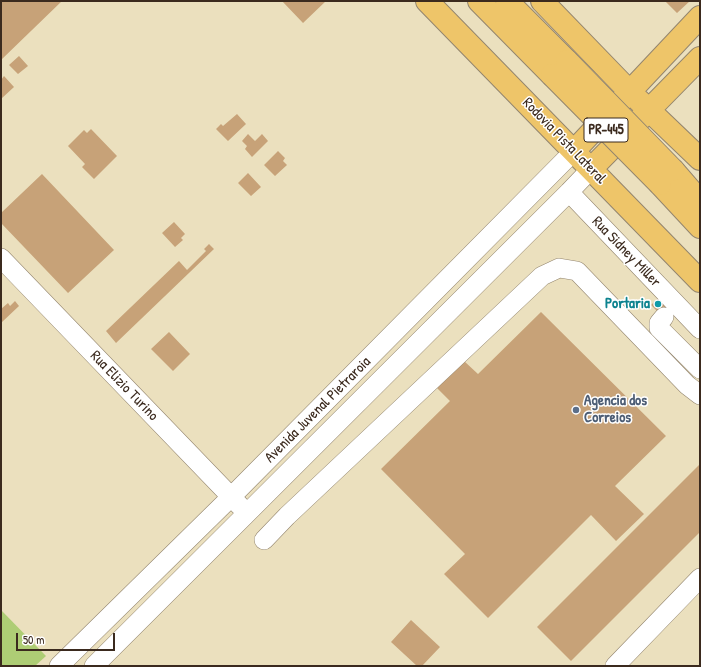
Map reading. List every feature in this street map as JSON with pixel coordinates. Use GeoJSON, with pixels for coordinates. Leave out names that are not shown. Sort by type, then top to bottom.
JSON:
{"type":"FeatureCollection","features":[{"type":"Feature","properties":{"kind":"main road","name":"Rodovia Pista Lateral"},"geometry":{"type":"LineString","coordinates":[[427,1],[700,280]]}},
{"type":"Feature","properties":{"kind":"main road","name":"PR-445"},"geometry":{"type":"LineString","coordinates":[[478,1],[560,68]]}},
{"type":"Feature","properties":{"kind":"main road","name":"PR-445"},"geometry":{"type":"LineString","coordinates":[[507,1],[560,68],[666,178],[700,227]]}},
{"type":"Feature","properties":{"kind":"main road","name":"PR-445"},"geometry":{"type":"LineString","coordinates":[[542,1],[648,110],[698,155]]}},
{"type":"Feature","properties":{"kind":"main road"},"geometry":{"type":"LineString","coordinates":[[574,152],[700,17]]}},
{"type":"Feature","properties":{"kind":"main road"},"geometry":{"type":"LineString","coordinates":[[591,168],[700,58]]}},
{"type":"Feature","properties":{"kind":"main road","name":"PR-445"},"geometry":{"type":"LineString","coordinates":[[666,178],[700,201]]}},
{"type":"Feature","properties":{"kind":"street","name":"Avenida Juvenal Pietraroia"},"geometry":{"type":"LineString","coordinates":[[59,666],[231,498],[574,152]]}},
{"type":"Feature","properties":{"kind":"street","name":"Avenida Juvenal Pietraroia"},"geometry":{"type":"LineString","coordinates":[[94,666],[248,514],[569,192],[591,168]]}},
{"type":"Feature","properties":{"kind":"street","name":"Rua Sidney Miller"},"geometry":{"type":"LineString","coordinates":[[569,192],[669,310],[700,329]]}},
{"type":"Feature","properties":{"kind":"street","name":"Rua Elizio Turino"},"geometry":{"type":"LineString","coordinates":[[1,258],[248,514]]}},
{"type":"Feature","properties":{"kind":"street"},"geometry":{"type":"LineString","coordinates":[[264,540],[287,516],[542,276],[559,268],[576,271],[687,385],[700,395]]}},
{"type":"Feature","properties":{"kind":"street"},"geometry":{"type":"LineString","coordinates":[[669,310],[659,323],[659,328],[700,369]]}},
{"type":"Feature","properties":{"kind":"street"},"geometry":{"type":"LineString","coordinates":[[615,666],[700,578]]}},
{"type":"Feature","properties":{"kind":"green space"},"geometry":{"type":"Polygon","coordinates":[[[1,610],[46,656],[35,666],[1,666],[1,610]]]}},
{"type":"Feature","properties":{"kind":"building"},"geometry":{"type":"Polygon","coordinates":[[[1,1],[62,1],[1,60],[1,1]]]}},
{"type":"Feature","properties":{"kind":"building"},"geometry":{"type":"Polygon","coordinates":[[[282,1],[326,1],[303,23],[282,1]]]}},
{"type":"Feature","properties":{"kind":"building"},"geometry":{"type":"Polygon","coordinates":[[[665,1],[690,1],[677,13],[665,1]]]}},
{"type":"Feature","properties":{"kind":"building"},"geometry":{"type":"Polygon","coordinates":[[[19,56],[28,66],[18,74],[9,65],[19,56]]]}},
{"type":"Feature","properties":{"kind":"building"},"geometry":{"type":"Polygon","coordinates":[[[4,76],[14,87],[1,99],[1,80],[4,76]]]}},
{"type":"Feature","properties":{"kind":"building"},"geometry":{"type":"Polygon","coordinates":[[[237,114],[246,124],[228,141],[216,129],[221,124],[223,126],[237,114]]]}},
{"type":"Feature","properties":{"kind":"building"},"geometry":{"type":"Polygon","coordinates":[[[91,129],[117,156],[94,179],[82,167],[85,164],[68,146],[84,130],[87,133],[91,129]]]}},
{"type":"Feature","properties":{"kind":"building"},"geometry":{"type":"Polygon","coordinates":[[[248,134],[255,141],[262,134],[268,141],[252,157],[245,149],[247,146],[242,141],[248,134]]]}},
{"type":"Feature","properties":{"kind":"building"},"geometry":{"type":"Polygon","coordinates":[[[278,151],[285,158],[283,161],[287,165],[275,176],[264,165],[278,151]]]}},
{"type":"Feature","properties":{"kind":"building"},"geometry":{"type":"Polygon","coordinates":[[[248,173],[261,187],[251,196],[238,183],[248,173]]]}},
{"type":"Feature","properties":{"kind":"building"},"geometry":{"type":"Polygon","coordinates":[[[42,174],[114,250],[68,293],[1,223],[1,213],[42,174]]]}},
{"type":"Feature","properties":{"kind":"building"},"geometry":{"type":"Polygon","coordinates":[[[174,222],[185,234],[181,238],[183,240],[175,247],[162,233],[174,222]]]}},
{"type":"Feature","properties":{"kind":"building"},"geometry":{"type":"Polygon","coordinates":[[[209,244],[214,249],[116,343],[106,331],[179,261],[187,270],[206,251],[204,249],[209,244]]]}},
{"type":"Feature","properties":{"kind":"building"},"geometry":{"type":"Polygon","coordinates":[[[658,298],[676,314],[668,322],[651,305],[658,298]]]}},
{"type":"Feature","properties":{"kind":"building"},"geometry":{"type":"Polygon","coordinates":[[[15,301],[19,306],[1,323],[1,309],[8,303],[10,306],[15,301]]]}},
{"type":"Feature","properties":{"kind":"building"},"geometry":{"type":"Polygon","coordinates":[[[541,312],[666,436],[615,486],[644,514],[616,541],[591,515],[488,618],[444,574],[465,554],[381,469],[450,401],[437,388],[464,361],[478,374],[541,312]]]}},
{"type":"Feature","properties":{"kind":"building"},"geometry":{"type":"Polygon","coordinates":[[[169,332],[190,354],[173,371],[151,349],[169,332]]]}},
{"type":"Feature","properties":{"kind":"building"},"geometry":{"type":"Polygon","coordinates":[[[700,464],[700,532],[571,661],[537,627],[700,464]]]}},
{"type":"Feature","properties":{"kind":"building"},"geometry":{"type":"Polygon","coordinates":[[[411,620],[440,647],[422,666],[417,666],[391,642],[411,620]]]}},
{"type":"Feature","properties":{"kind":"place","name":"Portaria"},"geometry":{"type":"Point","coordinates":[658,304]}},
{"type":"Feature","properties":{"kind":"place","name":"Agencia dos Correios"},"geometry":{"type":"Point","coordinates":[576,410]}}]}
